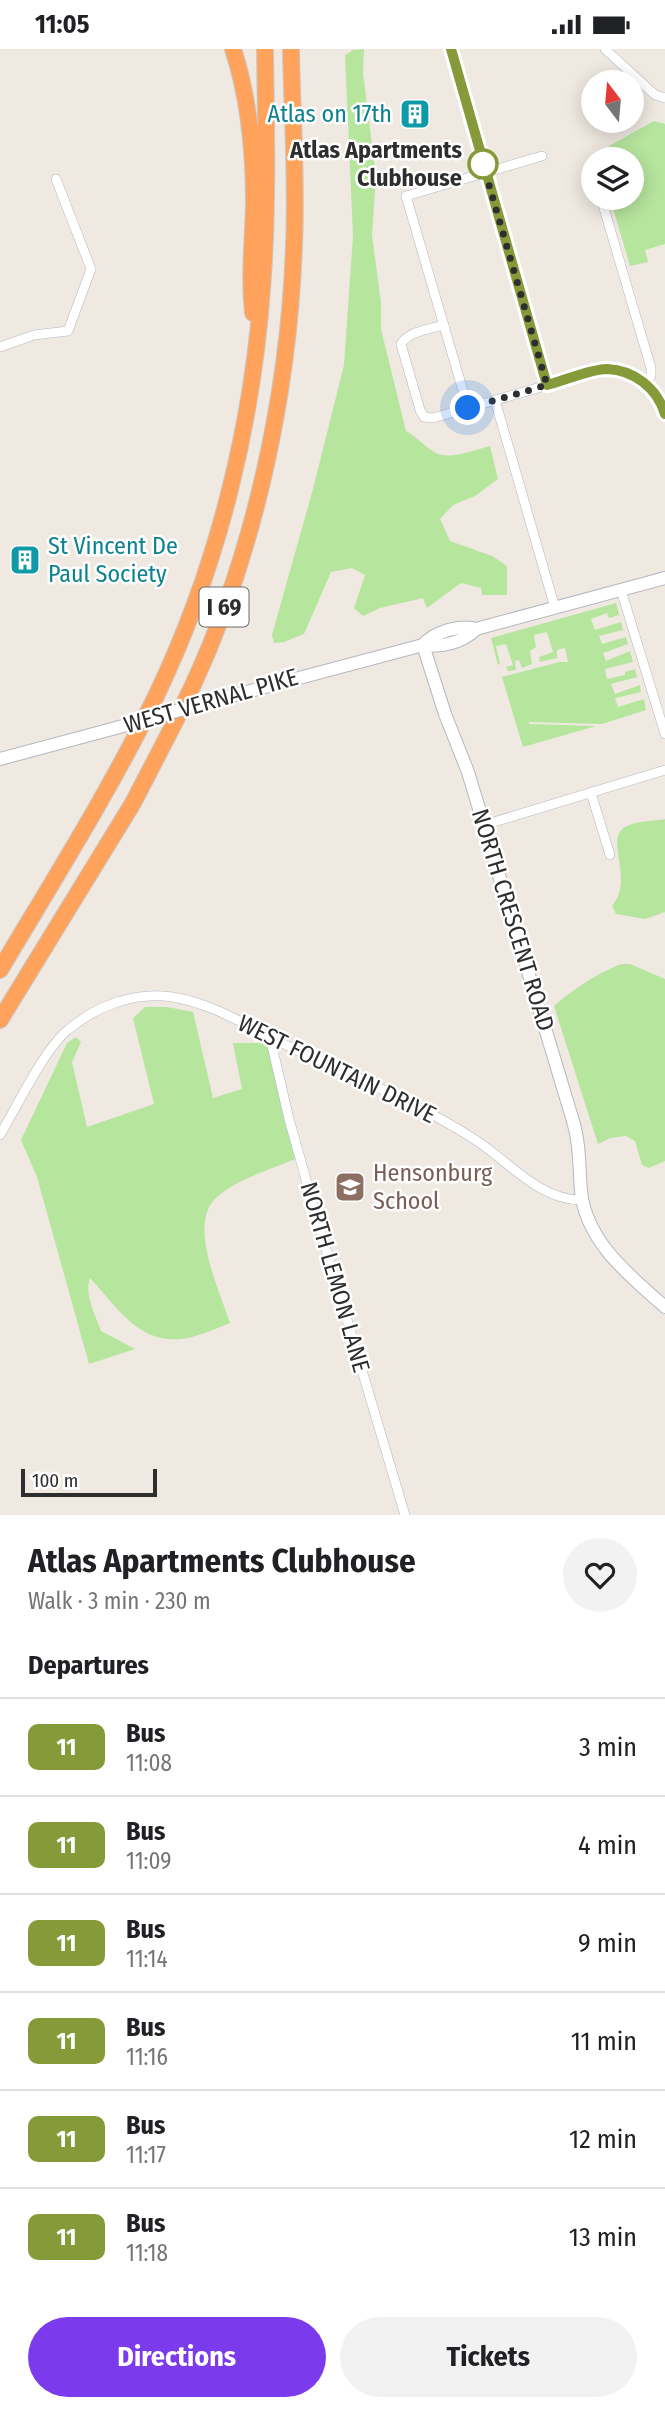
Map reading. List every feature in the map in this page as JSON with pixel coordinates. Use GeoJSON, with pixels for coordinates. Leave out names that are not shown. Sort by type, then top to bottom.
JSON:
{"type":"FeatureCollection","features":[{"type":"Feature","properties":{"kind":"highway"},"geometry":{"type":"LineString","coordinates":[[233,49],[243,85],[252,150],[254,208],[250,285],[257,343]]}},
{"type":"Feature","properties":{"kind":"highway","name":"I 69"},"geometry":{"type":"LineString","coordinates":[[0,969],[120,766],[158,693],[184,632],[228,495],[241,441],[257,343],[265,233],[265,49]]}},
{"type":"Feature","properties":{"kind":"highway","name":"I 69"},"geometry":{"type":"LineString","coordinates":[[0,1020],[138,793],[193,684],[230,589],[254,509],[276,411],[294,244],[291,49]]}},
{"type":"Feature","properties":{"kind":"highway"},"geometry":{"type":"LineString","coordinates":[[294,145],[302,49]]}},
{"type":"Feature","properties":{"kind":"street"},"geometry":{"type":"LineString","coordinates":[[451,49],[547,385]]}},
{"type":"Feature","properties":{"kind":"street"},"geometry":{"type":"LineString","coordinates":[[605,49],[655,95],[665,97]]}},
{"type":"Feature","properties":{"kind":"street"},"geometry":{"type":"LineString","coordinates":[[468,408],[406,196],[542,156]]}},
{"type":"Feature","properties":{"kind":"street"},"geometry":{"type":"LineString","coordinates":[[0,347],[34,335],[68,331],[91,269],[56,179]]}},
{"type":"Feature","properties":{"kind":"street"},"geometry":{"type":"LineString","coordinates":[[605,210],[651,367],[651,375],[646,384]]}},
{"type":"Feature","properties":{"kind":"street"},"geometry":{"type":"LineString","coordinates":[[444,325],[412,334],[401,344],[419,409],[424,417],[433,418],[604,369],[631,375],[646,384],[657,396],[665,414]]}},
{"type":"Feature","properties":{"kind":"street"},"geometry":{"type":"LineString","coordinates":[[495,400],[555,608]]}},
{"type":"Feature","properties":{"kind":"street","name":"WEST VERNAL PIKE"},"geometry":{"type":"LineString","coordinates":[[0,759],[423,645],[436,646],[457,641],[477,629],[665,578]]}},
{"type":"Feature","properties":{"kind":"street"},"geometry":{"type":"LineString","coordinates":[[621,590],[665,734]]}},
{"type":"Feature","properties":{"kind":"street","name":"NORTH CRESCENT ROAD"},"geometry":{"type":"LineString","coordinates":[[423,645],[484,825],[576,1131],[583,1200]]}},
{"type":"Feature","properties":{"kind":"street"},"geometry":{"type":"LineString","coordinates":[[484,825],[665,769]]}},
{"type":"Feature","properties":{"kind":"street"},"geometry":{"type":"LineString","coordinates":[[591,793],[610,855]]}},
{"type":"Feature","properties":{"kind":"street","name":"WEST FOUNTAIN DRIVE"},"geometry":{"type":"LineString","coordinates":[[0,1135],[63,1033],[92,1013],[114,1003],[141,997],[173,997],[213,1010],[452,1125],[538,1187],[564,1199],[583,1200]]}},
{"type":"Feature","properties":{"kind":"street","name":"NORTH LEMON LANE"},"geometry":{"type":"LineString","coordinates":[[270,1037],[313,1205],[405,1515]]}},
{"type":"Feature","properties":{"kind":"street"},"geometry":{"type":"LineString","coordinates":[[583,1200],[594,1229],[609,1254],[665,1307]]}},
{"type":"Feature","properties":{"kind":"green space"},"geometry":{"type":"Polygon","coordinates":[[[364,49],[363,73],[376,177],[372,235],[381,303],[381,329],[406,431],[430,450],[440,454],[462,454],[490,446],[498,479],[475,496],[453,505],[440,519],[450,541],[492,556],[507,566],[507,595],[482,595],[481,588],[461,583],[427,608],[423,598],[380,608],[363,616],[354,608],[365,575],[352,568],[331,572],[304,634],[274,643],[272,635],[344,365],[353,236],[345,55],[353,50],[364,49]]]}},
{"type":"Feature","properties":{"kind":"green space"},"geometry":{"type":"Polygon","coordinates":[[[654,121],[665,124],[665,244],[645,250],[648,262],[630,266],[614,210],[644,210],[644,147],[609,147],[632,133],[644,133],[644,127],[654,121]]]}},
{"type":"Feature","properties":{"kind":"green space"},"geometry":{"type":"Polygon","coordinates":[[[616,603],[619,615],[609,618],[607,613],[591,619],[595,630],[621,622],[623,630],[599,636],[602,644],[626,637],[628,644],[603,653],[606,661],[630,651],[633,662],[605,669],[607,679],[625,675],[625,672],[635,669],[637,677],[611,684],[615,694],[640,685],[641,692],[615,698],[618,707],[644,699],[646,710],[602,724],[529,722],[596,726],[523,747],[502,677],[568,662],[565,648],[557,650],[557,658],[540,662],[539,657],[553,652],[547,632],[534,635],[536,647],[530,651],[532,664],[522,668],[519,660],[515,661],[516,670],[508,671],[506,667],[513,665],[506,644],[496,646],[498,665],[491,638],[616,603]]]}},
{"type":"Feature","properties":{"kind":"green space"},"geometry":{"type":"Polygon","coordinates":[[[665,819],[665,912],[645,919],[616,914],[612,906],[619,895],[621,884],[617,839],[620,831],[631,824],[665,819]]]}},
{"type":"Feature","properties":{"kind":"green space"},"geometry":{"type":"Polygon","coordinates":[[[621,964],[630,964],[665,979],[665,1161],[649,1168],[642,1165],[635,1141],[626,1136],[610,1138],[598,1144],[554,1006],[586,982],[621,964]]]}},
{"type":"Feature","properties":{"kind":"green space"},"geometry":{"type":"Polygon","coordinates":[[[145,1007],[167,1007],[193,1012],[213,1098],[242,1089],[233,1043],[270,1043],[295,1159],[252,1176],[221,1193],[207,1212],[205,1243],[230,1323],[188,1338],[157,1337],[132,1323],[90,1278],[89,1298],[101,1331],[135,1349],[89,1364],[37,1177],[21,1140],[67,1043],[76,1037],[81,1042],[72,1062],[87,1127],[154,1104],[133,1018],[145,1007]]]}},
{"type":"Feature","properties":{"kind":"bus line","name":"11"},"geometry":{"type":"LineString","coordinates":[[451,49],[547,385],[604,369],[617,371],[646,384],[657,396],[665,414]]}},
{"type":"Feature","properties":{"kind":"place","name":"Atlas on 17th"},"geometry":{"type":"Point","coordinates":[415,114]}},
{"type":"Feature","properties":{"kind":"place","name":"Atlas Apartments Clubhouse"},"geometry":{"type":"Point","coordinates":[483,164]}},
{"type":"Feature","properties":{"kind":"place","name":"St Vincent De Paul Society"},"geometry":{"type":"Point","coordinates":[25,560]}},
{"type":"Feature","properties":{"kind":"place","name":"Hensonburg School"},"geometry":{"type":"Point","coordinates":[350,1187]}},
{"type":"Feature","properties":{"kind":"route"},"geometry":{"type":"LineString","coordinates":[[468,408],[547,385],[483,164]]}}]}
